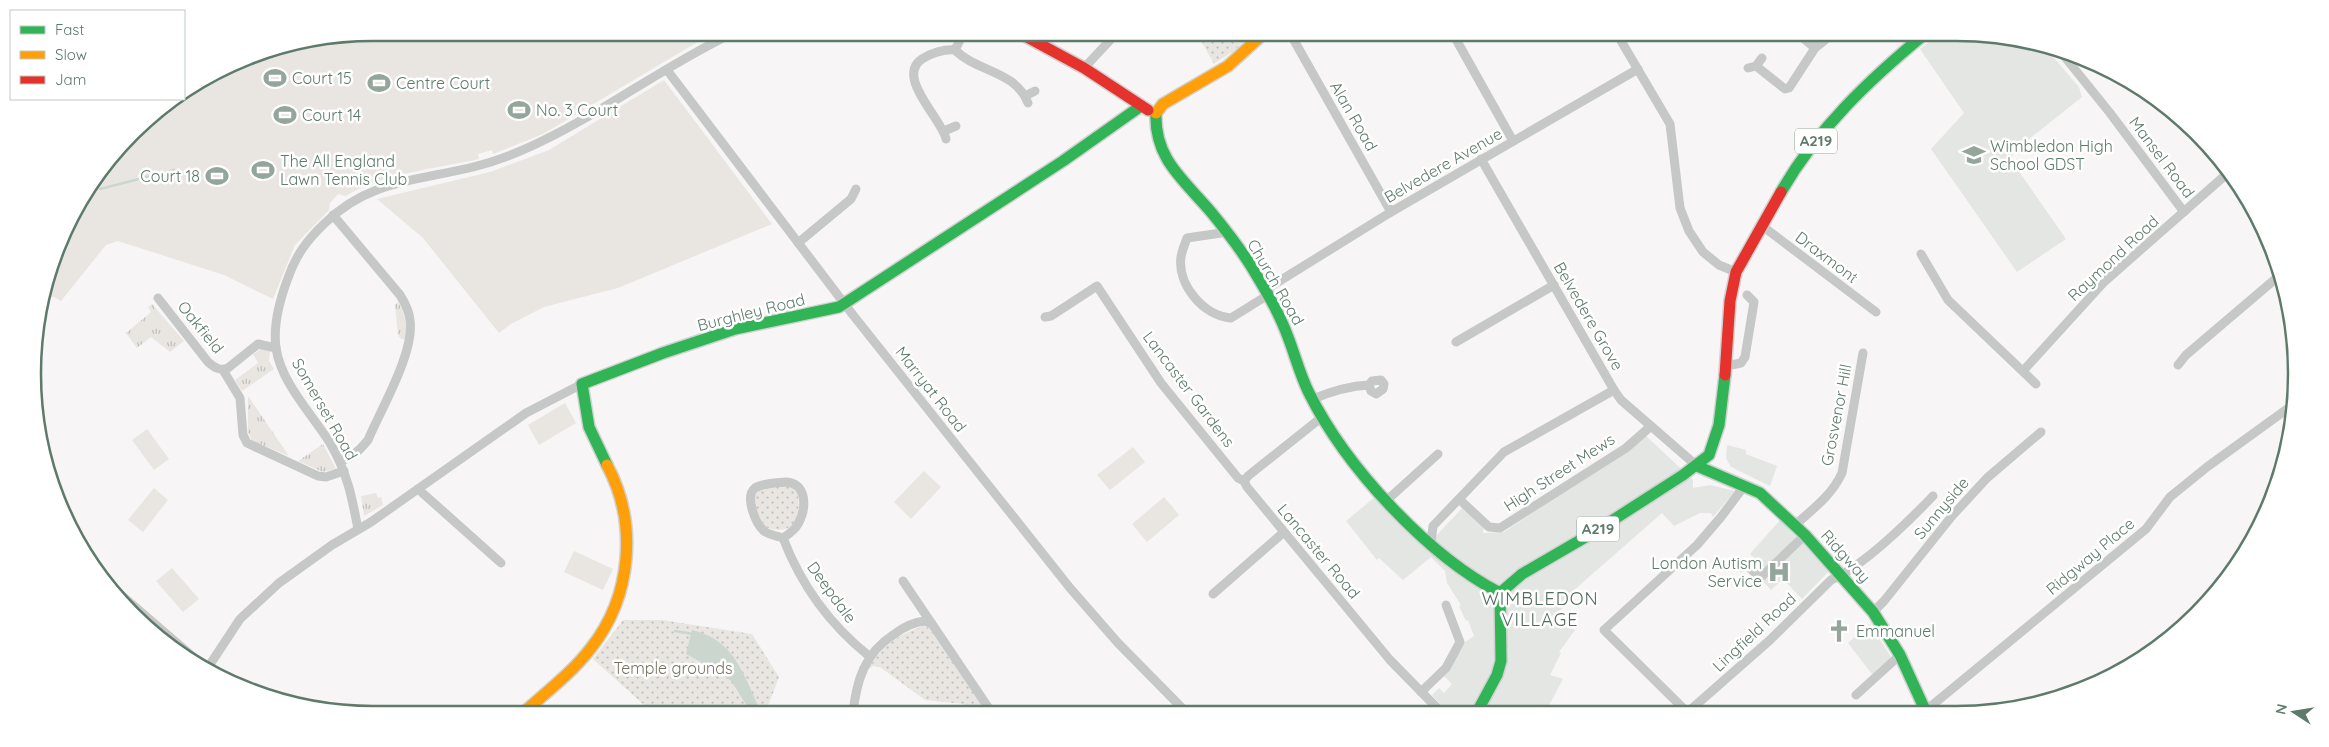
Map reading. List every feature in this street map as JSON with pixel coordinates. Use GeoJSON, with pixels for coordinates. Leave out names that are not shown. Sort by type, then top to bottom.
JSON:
{"type":"FeatureCollection","features":[{"type":"Feature","properties":{"kind":"street","name":"Somerset Road"},"geometry":{"type":"LineString","coordinates":[[358,529],[352,490],[340,461],[282,368],[276,348],[279,308],[293,263],[306,241],[333,215],[353,200],[372,191],[476,167],[516,153],[576,124],[718,41]]}},
{"type":"Feature","properties":{"kind":"street"},"geometry":{"type":"LineString","coordinates":[[955,50],[960,41]]}},
{"type":"Feature","properties":{"kind":"street"},"geometry":{"type":"LineString","coordinates":[[1034,41],[1084,68],[1141,106],[1156,113],[1168,102],[1225,69],[1248,51],[1257,41]]}},
{"type":"Feature","properties":{"kind":"street"},"geometry":{"type":"LineString","coordinates":[[1084,68],[1109,41]]}},
{"type":"Feature","properties":{"kind":"street","name":"Alan Road"},"geometry":{"type":"LineString","coordinates":[[1294,41],[1391,212]]}},
{"type":"Feature","properties":{"kind":"street"},"geometry":{"type":"LineString","coordinates":[[1456,41],[1513,141]]}},
{"type":"Feature","properties":{"kind":"street"},"geometry":{"type":"LineString","coordinates":[[1621,41],[1670,124],[1680,208],[1690,231],[1703,252],[1719,265],[1736,272]]}},
{"type":"Feature","properties":{"kind":"street"},"geometry":{"type":"LineString","coordinates":[[1807,41],[1815,48]]}},
{"type":"Feature","properties":{"kind":"street"},"geometry":{"type":"LineString","coordinates":[[1755,64],[1785,89],[1789,88],[1815,48],[1824,41]]}},
{"type":"Feature","properties":{"kind":"street","name":"A219"},"geometry":{"type":"LineString","coordinates":[[1500,593],[1522,574],[1596,531],[1697,466],[1710,455],[1719,425],[1724,394],[1730,301],[1736,272],[1791,174],[1834,118],[1892,60],[1916,41]]}},
{"type":"Feature","properties":{"kind":"street"},"geometry":{"type":"LineString","coordinates":[[956,126],[945,135],[918,92],[914,77],[915,69],[918,62],[925,57],[937,52],[955,50],[964,58],[998,73],[1015,85],[1027,100],[1035,91]]}},
{"type":"Feature","properties":{"kind":"street","name":"Mansel Road"},"geometry":{"type":"LineString","coordinates":[[2068,61],[2110,113],[2184,212]]}},
{"type":"Feature","properties":{"kind":"street","name":"Marryat Road"},"geometry":{"type":"LineString","coordinates":[[667,70],[844,304],[1070,588],[1118,643],[1180,706]]}},
{"type":"Feature","properties":{"kind":"street","name":"Belvedere Avenue"},"geometry":{"type":"LineString","coordinates":[[1267,292],[1391,212],[1638,70]]}},
{"type":"Feature","properties":{"kind":"street","name":"Burghley Road"},"geometry":{"type":"LineString","coordinates":[[358,529],[526,413],[582,384],[663,353],[735,329],[836,309],[1063,161],[1141,106]]}},
{"type":"Feature","properties":{"kind":"street","name":"Church Road"},"geometry":{"type":"LineString","coordinates":[[1156,113],[1154,134],[1161,150],[1184,182],[1228,232],[1267,292],[1285,327],[1312,399],[1322,417],[1386,501],[1431,543],[1478,581],[1500,593]]}},
{"type":"Feature","properties":{"kind":"street","name":"Belvedere Grove"},"geometry":{"type":"LineString","coordinates":[[1481,159],[1621,400],[1697,466]]}},
{"type":"Feature","properties":{"kind":"street","name":"Raymond Road"},"geometry":{"type":"LineString","coordinates":[[2023,371],[2104,282],[2224,177]]}},
{"type":"Feature","properties":{"kind":"street"},"geometry":{"type":"LineString","coordinates":[[798,243],[851,199],[856,189]]}},
{"type":"Feature","properties":{"kind":"street"},"geometry":{"type":"LineString","coordinates":[[333,215],[400,295],[408,309],[411,322],[408,351],[368,440],[359,451],[346,460],[340,461]]}},
{"type":"Feature","properties":{"kind":"street","name":"Draxmont"},"geometry":{"type":"LineString","coordinates":[[1761,225],[1876,312]]}},
{"type":"Feature","properties":{"kind":"street"},"geometry":{"type":"LineString","coordinates":[[1228,232],[1187,238],[1180,258],[1185,281],[1191,292],[1207,310],[1216,315],[1231,318],[1267,292]]}},
{"type":"Feature","properties":{"kind":"street"},"geometry":{"type":"LineString","coordinates":[[1922,254],[1948,300],[2036,384]]}},
{"type":"Feature","properties":{"kind":"street"},"geometry":{"type":"LineString","coordinates":[[2178,365],[2186,355],[2274,280]]}},
{"type":"Feature","properties":{"kind":"street","name":"Lancaster Gardens"},"geometry":{"type":"LineString","coordinates":[[1045,317],[1050,316],[1101,284],[1161,383],[1238,478],[1244,480]]}},
{"type":"Feature","properties":{"kind":"street"},"geometry":{"type":"LineString","coordinates":[[1456,342],[1554,285]]}},
{"type":"Feature","properties":{"kind":"street"},"geometry":{"type":"LineString","coordinates":[[1726,366],[1741,363],[1745,357],[1754,302],[1747,295]]}},
{"type":"Feature","properties":{"kind":"street","name":"Oakfield"},"geometry":{"type":"LineString","coordinates":[[158,298],[208,362],[223,370],[232,366],[258,344],[276,348]]}},
{"type":"Feature","properties":{"kind":"street","name":"Grosvenor Hill"},"geometry":{"type":"LineString","coordinates":[[1795,525],[1821,502],[1837,484],[1842,473],[1863,353]]}},
{"type":"Feature","properties":{"kind":"street"},"geometry":{"type":"LineString","coordinates":[[223,370],[240,398],[243,435],[249,445],[318,476],[326,477],[344,471]]}},
{"type":"Feature","properties":{"kind":"street"},"geometry":{"type":"LineString","coordinates":[[531,706],[569,672],[600,638],[617,603],[626,568],[627,537],[620,495],[593,439],[582,384]]}},
{"type":"Feature","properties":{"kind":"street"},"geometry":{"type":"LineString","coordinates":[[1312,399],[1341,387],[1369,385]]}},
{"type":"Feature","properties":{"kind":"street"},"geometry":{"type":"LineString","coordinates":[[1431,543],[1433,526],[1504,452],[1614,390]]}},
{"type":"Feature","properties":{"kind":"street","name":"Ridgway Place"},"geometry":{"type":"LineString","coordinates":[[1931,706],[2146,529],[2170,497],[2207,467],[2286,410]]}},
{"type":"Feature","properties":{"kind":"street"},"geometry":{"type":"LineString","coordinates":[[1244,480],[1322,417]]}},
{"type":"Feature","properties":{"kind":"street","name":"High Street Mews"},"geometry":{"type":"LineString","coordinates":[[1459,500],[1489,527],[1500,528],[1626,448],[1651,426]]}},
{"type":"Feature","properties":{"kind":"street","name":"Sunnyside"},"geometry":{"type":"LineString","coordinates":[[1873,612],[1955,513],[1987,478],[2041,432]]}},
{"type":"Feature","properties":{"kind":"street"},"geometry":{"type":"LineString","coordinates":[[1386,501],[1438,454]]}},
{"type":"Feature","properties":{"kind":"street","name":"Ridgway"},"geometry":{"type":"LineString","coordinates":[[1697,466],[1745,485],[1768,499],[1805,535],[1873,612],[1900,655],[1923,706]]}},
{"type":"Feature","properties":{"kind":"street","name":"Lancaster Road"},"geometry":{"type":"LineString","coordinates":[[1244,480],[1247,488],[1390,660],[1435,706]]}},
{"type":"Feature","properties":{"kind":"street"},"geometry":{"type":"LineString","coordinates":[[788,482],[794,483],[802,491],[804,497],[799,522],[783,538],[763,530],[749,502],[752,491],[756,487],[788,482]]}},
{"type":"Feature","properties":{"kind":"street"},"geometry":{"type":"LineString","coordinates":[[1682,706],[1604,630],[1697,545],[1722,517],[1745,485]]}},
{"type":"Feature","properties":{"kind":"street"},"geometry":{"type":"LineString","coordinates":[[418,489],[501,563]]}},
{"type":"Feature","properties":{"kind":"street","name":"Lingfield Road"},"geometry":{"type":"LineString","coordinates":[[1695,706],[1770,640],[1831,580],[1842,576],[1902,527],[1933,496]]}},
{"type":"Feature","properties":{"kind":"street"},"geometry":{"type":"LineString","coordinates":[[211,663],[230,631],[256,602],[279,583],[358,529]]}},
{"type":"Feature","properties":{"kind":"street"},"geometry":{"type":"LineString","coordinates":[[1213,594],[1284,532]]}},
{"type":"Feature","properties":{"kind":"street"},"geometry":{"type":"LineString","coordinates":[[1742,567],[1748,566],[1760,578],[1805,535]]}},
{"type":"Feature","properties":{"kind":"street","name":"Deepdale"},"geometry":{"type":"LineString","coordinates":[[783,538],[793,564],[814,598],[849,640],[869,656]]}},
{"type":"Feature","properties":{"kind":"street"},"geometry":{"type":"LineString","coordinates":[[903,581],[987,706]]}},
{"type":"Feature","properties":{"kind":"street"},"geometry":{"type":"LineString","coordinates":[[1480,706],[1497,675],[1501,662],[1500,593]]}},
{"type":"Feature","properties":{"kind":"street"},"geometry":{"type":"LineString","coordinates":[[1421,692],[1446,668],[1460,642],[1446,605]]}},
{"type":"Feature","properties":{"kind":"street"},"geometry":{"type":"LineString","coordinates":[[854,706],[856,691],[869,656],[882,642],[898,631],[918,622],[925,621],[932,624]]}},
{"type":"Feature","properties":{"kind":"street"},"geometry":{"type":"LineString","coordinates":[[1856,695],[1900,655]]}},
{"type":"Feature","properties":{"kind":"shaded area","name":"Wimbledon High School GDST"},"geometry":{"type":"Polygon","coordinates":[[[1930,41],[1956,41],[1999,44],[2041,53],[2053,56],[2079,87],[2082,97],[2014,151],[2011,160],[2066,239],[2017,272],[1931,149],[1964,113],[1920,49],[1930,41]]]}},
{"type":"Feature","properties":{"kind":"shaded area"},"geometry":{"type":"Polygon","coordinates":[[[1644,434],[1693,480],[1693,488],[1710,485],[1735,491],[1713,517],[1711,513],[1700,513],[1674,526],[1662,513],[1565,598],[1568,602],[1559,612],[1575,630],[1559,652],[1561,653],[1550,675],[1563,679],[1549,706],[1442,706],[1432,695],[1439,688],[1444,693],[1452,684],[1444,676],[1447,674],[1465,642],[1474,636],[1468,620],[1466,621],[1459,606],[1461,605],[1447,583],[1445,571],[1431,557],[1403,580],[1379,558],[1377,560],[1346,521],[1375,497],[1404,529],[1436,536],[1463,507],[1484,528],[1483,533],[1504,532],[1634,445],[1644,434]]]}},
{"type":"Feature","properties":{"kind":"shaded area"},"geometry":{"type":"Polygon","coordinates":[[[1727,445],[1746,450],[1746,454],[1777,466],[1770,486],[1731,467],[1726,458],[1727,445]]]}},
{"type":"Feature","properties":{"kind":"shaded area"},"geometry":{"type":"Polygon","coordinates":[[[1780,520],[1829,571],[1802,599],[1783,579],[1771,590],[1762,580],[1769,572],[1750,554],[1780,520]]]}},
{"type":"Feature","properties":{"kind":"shaded area"},"geometry":{"type":"Polygon","coordinates":[[[1870,624],[1891,657],[1872,674],[1848,643],[1870,624]]]}},
{"type":"Feature","properties":{"kind":"shaded area"},"geometry":{"type":"Polygon","coordinates":[[[692,630],[707,635],[719,642],[737,662],[758,706],[747,706],[732,682],[724,675],[686,654],[692,630]]]}},
{"type":"Feature","properties":{"kind":"green space","name":"The All England Lawn Tennis Club"},"geometry":{"type":"Polygon","coordinates":[[[699,41],[543,134],[493,154],[492,150],[478,154],[479,159],[392,177],[360,188],[346,196],[338,194],[330,203],[329,210],[295,245],[273,299],[224,275],[118,241],[106,245],[61,301],[51,297],[59,267],[76,227],[97,189],[124,154],[154,124],[189,97],[246,67],[267,59],[309,48],[352,42],[699,41]]]}},
{"type":"Feature","properties":{"kind":"green space"},"geometry":{"type":"Polygon","coordinates":[[[1201,41],[1243,41],[1236,49],[1214,64],[1201,41]]]}},
{"type":"Feature","properties":{"kind":"green space","name":"The All England Lawn Tennis Club"},"geometry":{"type":"Polygon","coordinates":[[[664,80],[772,224],[618,288],[544,307],[511,324],[499,333],[423,238],[377,199],[490,172],[549,150],[664,80]]]}},
{"type":"Feature","properties":{"kind":"green space"},"geometry":{"type":"Polygon","coordinates":[[[398,302],[405,320],[406,339],[401,339],[398,335],[395,305],[398,302]]]}},
{"type":"Feature","properties":{"kind":"green space"},"geometry":{"type":"Polygon","coordinates":[[[152,304],[184,341],[170,352],[151,337],[137,348],[126,333],[151,312],[148,307],[152,304]]]}},
{"type":"Feature","properties":{"kind":"green space"},"geometry":{"type":"Polygon","coordinates":[[[261,349],[270,351],[269,361],[274,369],[242,391],[235,380],[258,363],[253,354],[261,349]]]}},
{"type":"Feature","properties":{"kind":"green space"},"geometry":{"type":"Polygon","coordinates":[[[248,396],[289,456],[252,441],[248,432],[248,396]]]}},
{"type":"Feature","properties":{"kind":"green space"},"geometry":{"type":"Polygon","coordinates":[[[565,403],[576,423],[539,445],[528,425],[565,403]]]}},
{"type":"Feature","properties":{"kind":"green space"},"geometry":{"type":"Polygon","coordinates":[[[147,429],[169,459],[154,470],[132,440],[147,429]]]}},
{"type":"Feature","properties":{"kind":"green space"},"geometry":{"type":"Polygon","coordinates":[[[323,444],[336,469],[323,472],[298,461],[323,444]]]}},
{"type":"Feature","properties":{"kind":"green space"},"geometry":{"type":"Polygon","coordinates":[[[1133,447],[1145,462],[1110,490],[1097,475],[1133,447]]]}},
{"type":"Feature","properties":{"kind":"green space"},"geometry":{"type":"Polygon","coordinates":[[[924,471],[941,487],[911,519],[894,502],[924,471]]]}},
{"type":"Feature","properties":{"kind":"green space"},"geometry":{"type":"Polygon","coordinates":[[[791,486],[797,491],[799,509],[794,522],[789,527],[783,530],[775,530],[765,527],[752,502],[759,489],[791,486]]]}},
{"type":"Feature","properties":{"kind":"green space"},"geometry":{"type":"Polygon","coordinates":[[[154,488],[168,500],[143,532],[128,520],[154,488]]]}},
{"type":"Feature","properties":{"kind":"green space"},"geometry":{"type":"Polygon","coordinates":[[[376,493],[378,498],[381,497],[383,505],[364,516],[361,496],[376,493]]]}},
{"type":"Feature","properties":{"kind":"green space"},"geometry":{"type":"Polygon","coordinates":[[[1164,497],[1179,515],[1147,542],[1132,524],[1164,497]]]}},
{"type":"Feature","properties":{"kind":"green space"},"geometry":{"type":"Polygon","coordinates":[[[574,551],[613,569],[603,590],[564,572],[574,551]]]}},
{"type":"Feature","properties":{"kind":"green space"},"geometry":{"type":"Polygon","coordinates":[[[172,568],[199,599],[183,612],[156,581],[172,568]]]}},
{"type":"Feature","properties":{"kind":"green space","name":"Temple grounds"},"geometry":{"type":"Polygon","coordinates":[[[623,620],[662,620],[752,634],[779,677],[768,706],[645,706],[593,659],[623,620]]]}},
{"type":"Feature","properties":{"kind":"green space"},"geometry":{"type":"Polygon","coordinates":[[[923,626],[929,628],[982,706],[965,706],[963,704],[925,700],[880,667],[873,666],[867,670],[884,648],[905,634],[923,626]]]}},
{"type":"Feature","properties":{"kind":"waterway"},"geometry":{"type":"LineString","coordinates":[[100,189],[174,170]]}},
{"type":"Feature","properties":{"kind":"waterway"},"geometry":{"type":"LineString","coordinates":[[675,631],[693,634]]}},
{"type":"Feature","properties":{"kind":"traffic: fast"},"geometry":{"type":"LineString","coordinates":[[1781,192],[1795,169],[1828,126],[1865,87],[1917,41]]}},
{"type":"Feature","properties":{"kind":"traffic: fast"},"geometry":{"type":"LineString","coordinates":[[607,465],[589,427],[582,384],[663,353],[735,329],[839,307],[1063,161],[1141,106]]}},
{"type":"Feature","properties":{"kind":"traffic: fast"},"geometry":{"type":"LineString","coordinates":[[1156,113],[1157,129],[1165,156],[1181,179],[1227,232],[1251,266],[1280,319],[1309,393],[1344,450],[1366,479],[1417,533],[1472,577],[1500,593]]}},
{"type":"Feature","properties":{"kind":"traffic: fast"},"geometry":{"type":"LineString","coordinates":[[1480,706],[1497,675],[1501,661],[1500,593],[1522,574],[1596,531],[1683,475],[1709,455],[1719,425],[1725,375]]}},
{"type":"Feature","properties":{"kind":"traffic: fast"},"geometry":{"type":"LineString","coordinates":[[1697,466],[1760,493],[1805,535],[1873,612],[1900,655],[1923,706]]}},
{"type":"Feature","properties":{"kind":"traffic: slow"},"geometry":{"type":"LineString","coordinates":[[1156,113],[1163,104],[1228,66],[1255,41]]}},
{"type":"Feature","properties":{"kind":"traffic: slow"},"geometry":{"type":"LineString","coordinates":[[531,706],[584,657],[605,628],[615,606],[622,583],[626,559],[626,535],[617,487],[607,465]]}},
{"type":"Feature","properties":{"kind":"traffic: jam"},"geometry":{"type":"LineString","coordinates":[[1034,41],[1084,68],[1148,110]]}},
{"type":"Feature","properties":{"kind":"traffic: jam"},"geometry":{"type":"LineString","coordinates":[[1725,375],[1730,301],[1736,272],[1781,192]]}},
{"type":"Feature","properties":{"kind":"place","name":"Court 15"},"geometry":{"type":"Point","coordinates":[275,78]}},
{"type":"Feature","properties":{"kind":"place","name":"Centre Court"},"geometry":{"type":"Point","coordinates":[379,83]}},
{"type":"Feature","properties":{"kind":"place","name":"No. 3 Court"},"geometry":{"type":"Point","coordinates":[519,110]}},
{"type":"Feature","properties":{"kind":"place","name":"Court 14"},"geometry":{"type":"Point","coordinates":[285,115]}},
{"type":"Feature","properties":{"kind":"place","name":"Wimbledon High School GDST"},"geometry":{"type":"Point","coordinates":[1974,155]}},
{"type":"Feature","properties":{"kind":"place","name":"The All England Lawn Tennis Club"},"geometry":{"type":"Point","coordinates":[263,170]}},
{"type":"Feature","properties":{"kind":"place","name":"Court 18"},"geometry":{"type":"Point","coordinates":[217,176]}},
{"type":"Feature","properties":{"kind":"place","name":"London Autism Service"},"geometry":{"type":"Point","coordinates":[1779,572]}},
{"type":"Feature","properties":{"kind":"place","name":"Emmanuel"},"geometry":{"type":"Point","coordinates":[1839,631]}},
{"type":"Feature","properties":{"kind":"district","name":"WIMBLEDON VILLAGE"},"geometry":{"type":"Point","coordinates":[1540,609]}}]}
